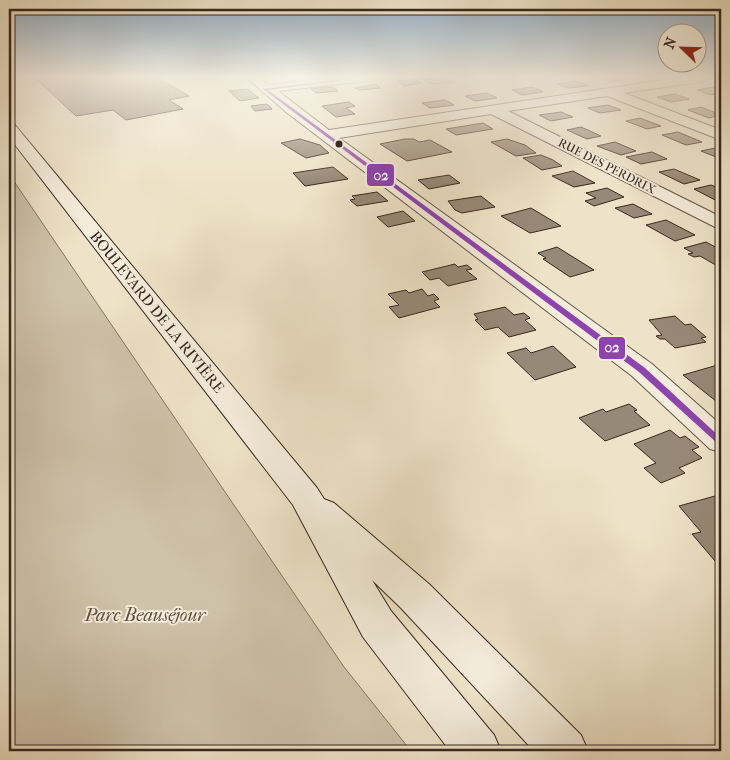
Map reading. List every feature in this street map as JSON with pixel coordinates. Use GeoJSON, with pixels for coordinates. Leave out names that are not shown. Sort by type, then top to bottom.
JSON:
{"type":"FeatureCollection","features":[{"type":"Feature","properties":{"kind":"street"},"geometry":{"type":"LineString","coordinates":[[297,112],[642,370],[721,442]]}},
{"type":"Feature","properties":{"kind":"street"},"geometry":{"type":"LineString","coordinates":[[326,135],[470,112]]}},
{"type":"Feature","properties":{"kind":"street","name":"RUE DES PERDRIX"},"geometry":{"type":"LineString","coordinates":[[499,112],[721,224]]}},
{"type":"Feature","properties":{"kind":"street"},"geometry":{"type":"LineString","coordinates":[[662,112],[721,135]]}},
{"type":"Feature","properties":{"kind":"street","name":"BOULEVARD DE LA RIVIÈRE"},"geometry":{"type":"LineString","coordinates":[[9,127],[305,497],[415,596],[565,751]]}},
{"type":"Feature","properties":{"kind":"street","name":"BOULEVARD DE LA RIVIÈRE"},"geometry":{"type":"LineString","coordinates":[[305,497],[376,624],[478,751]]}},
{"type":"Feature","properties":{"kind":"green space","name":"Parc Beauséjour"},"geometry":{"type":"Polygon","coordinates":[[[9,174],[344,667],[411,751],[9,751],[9,174]]]}},
{"type":"Feature","properties":{"kind":"building"},"geometry":{"type":"Polygon","coordinates":[[[72,112],[98,112],[76,116],[72,112]]]}},
{"type":"Feature","properties":{"kind":"building"},"geometry":{"type":"Polygon","coordinates":[[[116,112],[165,112],[126,120],[116,112]]]}},
{"type":"Feature","properties":{"kind":"building"},"geometry":{"type":"Polygon","coordinates":[[[330,112],[355,114],[336,117],[330,112]]]}},
{"type":"Feature","properties":{"kind":"building"},"geometry":{"type":"Polygon","coordinates":[[[562,112],[573,117],[551,121],[539,115],[562,112]]]}},
{"type":"Feature","properties":{"kind":"building"},"geometry":{"type":"Polygon","coordinates":[[[694,112],[715,112],[721,115],[709,118],[694,112]]]}},
{"type":"Feature","properties":{"kind":"building"},"geometry":{"type":"Polygon","coordinates":[[[640,118],[661,126],[647,129],[626,121],[640,118]]]}},
{"type":"Feature","properties":{"kind":"building"},"geometry":{"type":"Polygon","coordinates":[[[483,123],[493,129],[456,135],[446,129],[483,123]]]}},
{"type":"Feature","properties":{"kind":"building"},"geometry":{"type":"Polygon","coordinates":[[[581,127],[601,136],[587,139],[567,130],[581,127]]]}},
{"type":"Feature","properties":{"kind":"building"},"geometry":{"type":"Polygon","coordinates":[[[678,132],[702,142],[686,145],[662,135],[678,132]]]}},
{"type":"Feature","properties":{"kind":"building"},"geometry":{"type":"Polygon","coordinates":[[[300,139],[320,145],[329,153],[306,158],[281,143],[300,139]]]}},
{"type":"Feature","properties":{"kind":"building"},"geometry":{"type":"Polygon","coordinates":[[[414,139],[419,142],[430,140],[452,152],[407,161],[380,144],[414,139]]]}},
{"type":"Feature","properties":{"kind":"building"},"geometry":{"type":"Polygon","coordinates":[[[507,139],[525,145],[536,153],[516,156],[491,142],[507,139]]]}},
{"type":"Feature","properties":{"kind":"building"},"geometry":{"type":"Polygon","coordinates":[[[615,142],[636,151],[621,155],[597,146],[615,142]]]}},
{"type":"Feature","properties":{"kind":"building"},"geometry":{"type":"Polygon","coordinates":[[[715,148],[721,150],[721,159],[701,151],[715,148]]]}},
{"type":"Feature","properties":{"kind":"building"},"geometry":{"type":"Polygon","coordinates":[[[652,152],[667,159],[641,164],[626,157],[652,152]]]}},
{"type":"Feature","properties":{"kind":"building"},"geometry":{"type":"Polygon","coordinates":[[[541,155],[562,166],[542,170],[523,158],[541,155]]]}},
{"type":"Feature","properties":{"kind":"building"},"geometry":{"type":"Polygon","coordinates":[[[333,167],[348,179],[305,186],[293,173],[333,167]]]}},
{"type":"Feature","properties":{"kind":"building"},"geometry":{"type":"Polygon","coordinates":[[[674,169],[700,180],[684,184],[659,172],[674,169]]]}},
{"type":"Feature","properties":{"kind":"building"},"geometry":{"type":"Polygon","coordinates":[[[573,171],[595,183],[574,187],[552,176],[573,171]]]}},
{"type":"Feature","properties":{"kind":"building"},"geometry":{"type":"Polygon","coordinates":[[[449,175],[460,183],[429,189],[418,180],[449,175]]]}},
{"type":"Feature","properties":{"kind":"building"},"geometry":{"type":"Polygon","coordinates":[[[711,185],[721,189],[721,203],[694,189],[711,185]]]}},
{"type":"Feature","properties":{"kind":"building"},"geometry":{"type":"Polygon","coordinates":[[[607,188],[624,197],[594,206],[585,201],[596,198],[586,193],[607,188]]]}},
{"type":"Feature","properties":{"kind":"building"},"geometry":{"type":"Polygon","coordinates":[[[377,192],[388,201],[357,206],[350,200],[355,199],[352,196],[377,192]]]}},
{"type":"Feature","properties":{"kind":"building"},"geometry":{"type":"Polygon","coordinates":[[[481,196],[495,207],[462,213],[455,210],[448,201],[481,196]]]}},
{"type":"Feature","properties":{"kind":"building"},"geometry":{"type":"Polygon","coordinates":[[[633,204],[652,214],[634,218],[615,208],[633,204]]]}},
{"type":"Feature","properties":{"kind":"building"},"geometry":{"type":"Polygon","coordinates":[[[531,208],[561,226],[530,233],[501,216],[531,208]]]}},
{"type":"Feature","properties":{"kind":"building"},"geometry":{"type":"Polygon","coordinates":[[[403,211],[415,221],[388,227],[377,217],[403,211]]]}},
{"type":"Feature","properties":{"kind":"building"},"geometry":{"type":"Polygon","coordinates":[[[666,220],[695,235],[675,241],[646,225],[666,220]]]}},
{"type":"Feature","properties":{"kind":"building"},"geometry":{"type":"Polygon","coordinates":[[[706,242],[721,250],[721,268],[700,256],[694,257],[688,254],[693,253],[684,248],[706,242]]]}},
{"type":"Feature","properties":{"kind":"building"},"geometry":{"type":"Polygon","coordinates":[[[557,247],[594,270],[570,277],[543,259],[546,258],[538,253],[557,247]]]}},
{"type":"Feature","properties":{"kind":"building"},"geometry":{"type":"Polygon","coordinates":[[[455,264],[458,267],[467,265],[472,269],[466,270],[477,279],[448,286],[439,278],[430,280],[422,272],[455,264]]]}},
{"type":"Feature","properties":{"kind":"building"},"geometry":{"type":"Polygon","coordinates":[[[422,289],[428,296],[434,294],[439,299],[434,301],[440,307],[399,318],[389,307],[399,305],[388,294],[406,290],[409,293],[422,289]]]}},
{"type":"Feature","properties":{"kind":"building"},"geometry":{"type":"Polygon","coordinates":[[[505,307],[514,315],[524,313],[530,318],[525,320],[536,330],[509,337],[498,327],[485,330],[475,320],[478,319],[474,314],[505,307]]]}},
{"type":"Feature","properties":{"kind":"building"},"geometry":{"type":"Polygon","coordinates":[[[675,316],[685,325],[691,324],[706,337],[701,338],[706,342],[675,348],[665,339],[660,339],[656,336],[662,335],[649,320],[675,316]]]}},
{"type":"Feature","properties":{"kind":"building"},"geometry":{"type":"Polygon","coordinates":[[[553,346],[576,367],[535,380],[507,353],[526,348],[531,353],[553,346]]]}},
{"type":"Feature","properties":{"kind":"building"},"geometry":{"type":"Polygon","coordinates":[[[721,364],[721,405],[683,375],[721,364]]]}},
{"type":"Feature","properties":{"kind":"building"},"geometry":{"type":"Polygon","coordinates":[[[629,404],[650,425],[605,441],[579,418],[603,409],[606,412],[629,404]]]}},
{"type":"Feature","properties":{"kind":"building"},"geometry":{"type":"Polygon","coordinates":[[[670,430],[680,438],[685,436],[699,447],[692,450],[702,458],[679,468],[685,473],[661,483],[644,468],[656,463],[634,444],[670,430]]]}},
{"type":"Feature","properties":{"kind":"building"},"geometry":{"type":"Polygon","coordinates":[[[715,496],[721,502],[721,568],[692,534],[701,532],[679,506],[715,496]]]}},
{"type":"Feature","properties":{"kind":"transit line","name":"02"},"geometry":{"type":"LineString","coordinates":[[296,112],[642,370],[721,442]]}}]}
